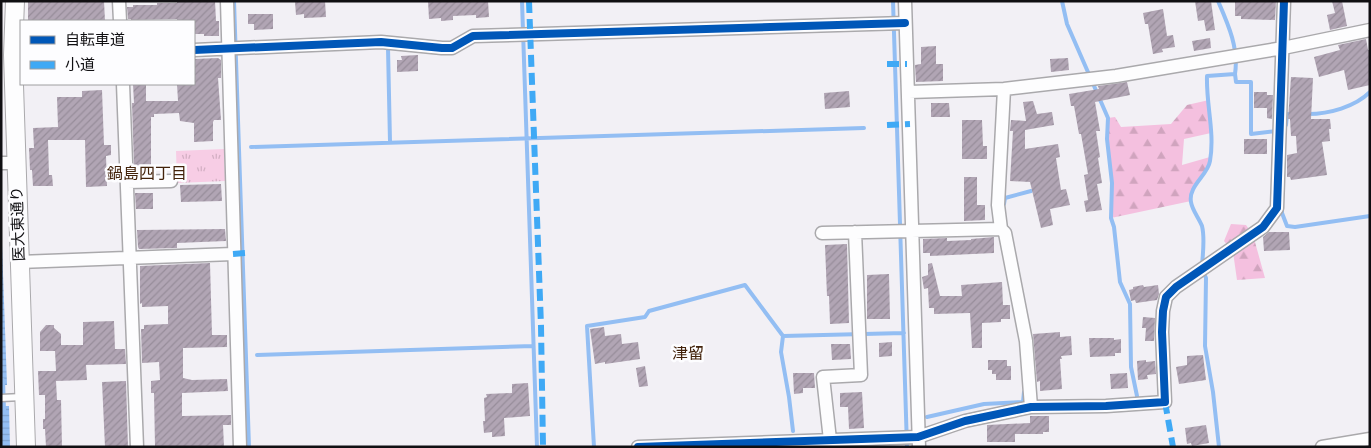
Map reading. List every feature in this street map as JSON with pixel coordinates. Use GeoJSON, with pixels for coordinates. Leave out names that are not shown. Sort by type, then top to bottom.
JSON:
{"type":"FeatureCollection","features":[{"type":"Feature","properties":{"kind":"street","name":"医大東通り"},"geometry":{"type":"LineString","coordinates":[[15,1],[17,55],[9,163],[19,262],[18,397],[26,447]]}},
{"type":"Feature","properties":{"kind":"street"},"geometry":{"type":"LineString","coordinates":[[119,1],[120,20]]}},
{"type":"Feature","properties":{"kind":"street"},"geometry":{"type":"LineString","coordinates":[[227,1],[233,48],[233,254],[240,447]]}},
{"type":"Feature","properties":{"kind":"street"},"geometry":{"type":"LineString","coordinates":[[905,1],[909,92],[905,230],[915,440]]}},
{"type":"Feature","properties":{"kind":"street"},"geometry":{"type":"LineString","coordinates":[[638,447],[830,440],[915,440],[965,421],[1031,407],[1106,406],[1165,402],[1162,332],[1166,298],[1176,287],[1264,227],[1277,208],[1284,1]]}},
{"type":"Feature","properties":{"kind":"street"},"geometry":{"type":"LineString","coordinates":[[195,50],[381,42],[452,48],[473,36],[905,23]]}},
{"type":"Feature","properties":{"kind":"street"},"geometry":{"type":"LineString","coordinates":[[909,92],[1004,89],[1092,79],[1283,48],[1370,30]]}},
{"type":"Feature","properties":{"kind":"street"},"geometry":{"type":"LineString","coordinates":[[123,85],[137,447]]}},
{"type":"Feature","properties":{"kind":"street"},"geometry":{"type":"LineString","coordinates":[[1004,89],[998,205],[1026,341],[1031,407]]}},
{"type":"Feature","properties":{"kind":"street"},"geometry":{"type":"LineString","coordinates":[[127,182],[171,180]]}},
{"type":"Feature","properties":{"kind":"street"},"geometry":{"type":"LineString","coordinates":[[822,233],[905,230],[1003,231]]}},
{"type":"Feature","properties":{"kind":"street"},"geometry":{"type":"LineString","coordinates":[[830,440],[823,377],[861,375],[855,232]]}},
{"type":"Feature","properties":{"kind":"street"},"geometry":{"type":"LineString","coordinates":[[19,262],[233,254]]}},
{"type":"Feature","properties":{"kind":"street"},"geometry":{"type":"LineString","coordinates":[[1322,447],[1370,439]]}},
{"type":"Feature","properties":{"kind":"lane"},"geometry":{"type":"LineString","coordinates":[[1,398],[18,397]]}},
{"type":"Feature","properties":{"kind":"green space"},"geometry":{"type":"Polygon","coordinates":[[[1209,100],[1211,133],[1184,139],[1182,165],[1210,157],[1210,163],[1192,191],[1191,201],[1111,218],[1112,183],[1107,139],[1108,118],[1115,117],[1121,127],[1171,124],[1187,105],[1209,100]]]}},
{"type":"Feature","properties":{"kind":"green space"},"geometry":{"type":"Polygon","coordinates":[[[224,149],[225,181],[177,183],[176,151],[224,149]]]}},
{"type":"Feature","properties":{"kind":"green space"},"geometry":{"type":"Polygon","coordinates":[[[1231,224],[1246,225],[1253,235],[1265,278],[1237,280],[1233,252],[1224,241],[1231,224]]]}},
{"type":"Feature","properties":{"kind":"water"},"geometry":{"type":"Polygon","coordinates":[[[1,217],[7,385],[1,385],[1,217]]]}},
{"type":"Feature","properties":{"kind":"water"},"geometry":{"type":"Polygon","coordinates":[[[1,406],[9,406],[10,447],[1,447],[1,406]]]}},
{"type":"Feature","properties":{"kind":"building"},"geometry":{"type":"Polygon","coordinates":[[[28,1],[104,1],[105,20],[28,20],[28,1]]]}},
{"type":"Feature","properties":{"kind":"building"},"geometry":{"type":"Polygon","coordinates":[[[177,1],[215,1],[216,21],[219,21],[219,36],[195,34],[195,20],[128,19],[127,7],[133,7],[133,5],[177,3],[177,1]]]}},
{"type":"Feature","properties":{"kind":"building"},"geometry":{"type":"Polygon","coordinates":[[[325,1],[326,17],[304,18],[304,14],[296,15],[295,2],[325,1]]]}},
{"type":"Feature","properties":{"kind":"building"},"geometry":{"type":"Polygon","coordinates":[[[428,1],[488,1],[489,17],[476,18],[476,15],[453,16],[453,20],[429,19],[428,1]]]}},
{"type":"Feature","properties":{"kind":"building"},"geometry":{"type":"Polygon","coordinates":[[[1195,1],[1211,1],[1215,30],[1206,31],[1204,20],[1198,21],[1195,1]]]}},
{"type":"Feature","properties":{"kind":"building"},"geometry":{"type":"Polygon","coordinates":[[[1235,1],[1276,1],[1275,20],[1241,19],[1241,16],[1235,16],[1235,1]]]}},
{"type":"Feature","properties":{"kind":"building"},"geometry":{"type":"Polygon","coordinates":[[[1332,1],[1342,1],[1347,26],[1330,30],[1327,15],[1335,13],[1332,1]]]}},
{"type":"Feature","properties":{"kind":"building"},"geometry":{"type":"Polygon","coordinates":[[[1163,9],[1167,36],[1173,35],[1175,47],[1162,49],[1163,52],[1153,54],[1148,24],[1145,24],[1143,13],[1163,9]]]}},
{"type":"Feature","properties":{"kind":"building"},"geometry":{"type":"Polygon","coordinates":[[[248,14],[273,14],[273,29],[254,30],[254,24],[248,24],[248,14]]]}},
{"type":"Feature","properties":{"kind":"building"},"geometry":{"type":"Polygon","coordinates":[[[1210,38],[1211,48],[1194,51],[1192,41],[1210,38]]]}},
{"type":"Feature","properties":{"kind":"building"},"geometry":{"type":"Polygon","coordinates":[[[1366,39],[1368,50],[1370,50],[1370,85],[1348,90],[1344,70],[1319,77],[1314,57],[1340,50],[1338,45],[1366,39]]]}},
{"type":"Feature","properties":{"kind":"building"},"geometry":{"type":"Polygon","coordinates":[[[936,46],[936,64],[943,64],[943,81],[916,82],[915,65],[921,64],[921,47],[936,46]]]}},
{"type":"Feature","properties":{"kind":"building"},"geometry":{"type":"Polygon","coordinates":[[[418,55],[418,71],[397,72],[397,60],[402,60],[401,56],[418,55]]]}},
{"type":"Feature","properties":{"kind":"building"},"geometry":{"type":"Polygon","coordinates":[[[218,58],[221,60],[221,78],[218,78],[221,120],[214,120],[213,122],[213,141],[194,142],[194,123],[180,121],[179,113],[154,114],[154,117],[151,117],[151,166],[134,166],[133,85],[146,85],[146,101],[178,101],[177,85],[195,85],[195,59],[218,58]]]}},
{"type":"Feature","properties":{"kind":"building"},"geometry":{"type":"Polygon","coordinates":[[[1068,58],[1069,70],[1051,72],[1050,59],[1068,58]]]}},
{"type":"Feature","properties":{"kind":"building"},"geometry":{"type":"Polygon","coordinates":[[[1291,77],[1313,78],[1311,119],[1330,119],[1330,141],[1322,142],[1327,175],[1291,180],[1290,177],[1287,177],[1287,155],[1297,153],[1296,136],[1291,136],[1290,119],[1288,119],[1291,77]]]}},
{"type":"Feature","properties":{"kind":"building"},"geometry":{"type":"Polygon","coordinates":[[[1127,82],[1130,95],[1095,102],[1100,131],[1096,131],[1102,183],[1097,184],[1102,210],[1086,212],[1084,201],[1088,200],[1084,175],[1088,174],[1081,134],[1079,134],[1074,106],[1071,106],[1069,94],[1099,89],[1098,86],[1127,82]]]}},
{"type":"Feature","properties":{"kind":"building"},"geometry":{"type":"Polygon","coordinates":[[[102,90],[104,145],[111,145],[111,155],[106,156],[107,186],[86,187],[85,140],[48,140],[49,175],[52,175],[53,186],[33,186],[29,148],[34,148],[33,128],[58,127],[57,97],[82,97],[82,91],[102,90]]]}},
{"type":"Feature","properties":{"kind":"building"},"geometry":{"type":"Polygon","coordinates":[[[849,91],[850,107],[825,109],[824,93],[849,91]]]}},
{"type":"Feature","properties":{"kind":"building"},"geometry":{"type":"Polygon","coordinates":[[[1254,92],[1267,92],[1267,95],[1273,95],[1272,119],[1267,118],[1267,108],[1254,108],[1254,92]]]}},
{"type":"Feature","properties":{"kind":"building"},"geometry":{"type":"Polygon","coordinates":[[[1033,101],[1037,114],[1052,112],[1054,125],[1025,130],[1025,149],[1058,144],[1060,157],[1056,158],[1061,190],[1066,189],[1070,205],[1050,209],[1053,225],[1041,228],[1030,182],[1010,181],[1013,131],[1010,131],[1011,120],[1026,121],[1023,102],[1033,101]]]}},
{"type":"Feature","properties":{"kind":"building"},"geometry":{"type":"Polygon","coordinates":[[[931,103],[949,103],[950,117],[931,117],[931,103]]]}},
{"type":"Feature","properties":{"kind":"building"},"geometry":{"type":"Polygon","coordinates":[[[962,120],[982,120],[983,146],[987,146],[987,159],[962,159],[962,120]]]}},
{"type":"Feature","properties":{"kind":"building"},"geometry":{"type":"Polygon","coordinates":[[[1244,139],[1267,139],[1267,154],[1244,154],[1244,139]]]}},
{"type":"Feature","properties":{"kind":"building"},"geometry":{"type":"Polygon","coordinates":[[[964,177],[977,177],[977,205],[985,205],[985,220],[964,221],[964,177]]]}},
{"type":"Feature","properties":{"kind":"building"},"geometry":{"type":"Polygon","coordinates":[[[221,184],[222,201],[181,202],[180,185],[221,184]]]}},
{"type":"Feature","properties":{"kind":"building"},"geometry":{"type":"Polygon","coordinates":[[[135,193],[153,193],[153,209],[136,209],[135,193]]]}},
{"type":"Feature","properties":{"kind":"building"},"geometry":{"type":"Polygon","coordinates":[[[225,229],[226,241],[177,243],[177,248],[139,249],[138,247],[137,230],[225,229]]]}},
{"type":"Feature","properties":{"kind":"building"},"geometry":{"type":"Polygon","coordinates":[[[1269,232],[1289,232],[1290,250],[1264,251],[1263,237],[1269,232]]]}},
{"type":"Feature","properties":{"kind":"building"},"geometry":{"type":"Polygon","coordinates":[[[994,237],[994,253],[930,256],[930,253],[923,253],[923,239],[947,238],[947,241],[994,237]]]}},
{"type":"Feature","properties":{"kind":"building"},"geometry":{"type":"Polygon","coordinates":[[[847,244],[849,323],[830,324],[825,245],[847,244]]]}},
{"type":"Feature","properties":{"kind":"building"},"geometry":{"type":"Polygon","coordinates":[[[210,263],[212,335],[227,335],[227,347],[183,348],[183,378],[192,380],[227,379],[228,391],[182,393],[182,416],[231,415],[231,425],[223,425],[224,447],[155,447],[154,393],[151,393],[151,381],[160,380],[159,362],[142,363],[141,329],[144,329],[144,325],[168,324],[168,306],[142,307],[142,303],[140,304],[140,266],[210,263]]]}},
{"type":"Feature","properties":{"kind":"building"},"geometry":{"type":"Polygon","coordinates":[[[932,263],[940,296],[962,296],[961,285],[1002,282],[1003,305],[1010,305],[1010,319],[1001,319],[1001,322],[982,323],[982,348],[972,348],[970,313],[934,314],[934,308],[929,308],[928,288],[924,289],[922,277],[928,275],[928,264],[932,263]]]}},
{"type":"Feature","properties":{"kind":"building"},"geometry":{"type":"Polygon","coordinates":[[[889,274],[890,319],[867,319],[867,275],[889,274]]]}},
{"type":"Feature","properties":{"kind":"building"},"geometry":{"type":"Polygon","coordinates":[[[1143,285],[1144,287],[1158,285],[1159,294],[1157,300],[1136,303],[1135,300],[1131,301],[1129,290],[1143,285]]]}},
{"type":"Feature","properties":{"kind":"building"},"geometry":{"type":"Polygon","coordinates":[[[1143,317],[1155,318],[1154,341],[1145,341],[1146,328],[1142,328],[1143,317]]]}},
{"type":"Feature","properties":{"kind":"building"},"geometry":{"type":"Polygon","coordinates":[[[114,321],[115,349],[125,349],[126,364],[86,365],[87,380],[56,381],[57,400],[61,400],[62,447],[46,447],[45,429],[43,429],[45,395],[39,395],[38,371],[56,371],[55,351],[40,351],[40,332],[46,325],[54,325],[54,328],[61,334],[61,345],[83,345],[83,322],[114,321]]]}},
{"type":"Feature","properties":{"kind":"building"},"geometry":{"type":"Polygon","coordinates":[[[604,327],[605,336],[621,334],[622,344],[638,342],[640,359],[595,364],[590,329],[604,327]]]}},
{"type":"Feature","properties":{"kind":"building"},"geometry":{"type":"Polygon","coordinates":[[[1060,332],[1060,337],[1071,336],[1072,355],[1061,356],[1062,359],[1060,359],[1062,389],[1040,391],[1040,381],[1037,382],[1033,334],[1060,332]]]}},
{"type":"Feature","properties":{"kind":"building"},"geometry":{"type":"Polygon","coordinates":[[[1089,338],[1121,339],[1121,353],[1115,353],[1115,356],[1090,357],[1089,338]]]}},
{"type":"Feature","properties":{"kind":"building"},"geometry":{"type":"Polygon","coordinates":[[[892,342],[892,356],[879,357],[879,343],[892,342]]]}},
{"type":"Feature","properties":{"kind":"building"},"geometry":{"type":"Polygon","coordinates":[[[831,344],[850,344],[851,359],[832,360],[831,344]]]}},
{"type":"Feature","properties":{"kind":"building"},"geometry":{"type":"Polygon","coordinates":[[[1203,355],[1206,380],[1179,384],[1176,367],[1187,365],[1187,356],[1203,355]]]}},
{"type":"Feature","properties":{"kind":"building"},"geometry":{"type":"Polygon","coordinates":[[[988,360],[1007,360],[1007,366],[1011,366],[1011,380],[996,380],[996,374],[992,374],[992,370],[988,370],[988,360]]]}},
{"type":"Feature","properties":{"kind":"building"},"geometry":{"type":"Polygon","coordinates":[[[1146,360],[1146,362],[1155,361],[1156,374],[1147,375],[1148,379],[1138,380],[1137,361],[1146,360]]]}},
{"type":"Feature","properties":{"kind":"building"},"geometry":{"type":"Polygon","coordinates":[[[645,366],[648,386],[639,387],[636,368],[645,366]]]}},
{"type":"Feature","properties":{"kind":"building"},"geometry":{"type":"Polygon","coordinates":[[[793,373],[814,373],[815,388],[803,388],[803,393],[794,394],[793,373]]]}},
{"type":"Feature","properties":{"kind":"building"},"geometry":{"type":"Polygon","coordinates":[[[1127,373],[1128,388],[1111,389],[1110,374],[1127,373]]]}},
{"type":"Feature","properties":{"kind":"building"},"geometry":{"type":"Polygon","coordinates":[[[126,381],[128,447],[105,447],[102,382],[126,381]]]}},
{"type":"Feature","properties":{"kind":"building"},"geometry":{"type":"Polygon","coordinates":[[[528,383],[530,416],[504,418],[505,436],[492,437],[492,432],[484,433],[484,398],[487,397],[486,394],[512,393],[512,384],[528,383]]]}},
{"type":"Feature","properties":{"kind":"building"},"geometry":{"type":"Polygon","coordinates":[[[862,392],[864,428],[849,429],[848,407],[840,407],[840,393],[862,392]]]}},
{"type":"Feature","properties":{"kind":"building"},"geometry":{"type":"Polygon","coordinates":[[[1030,416],[1049,416],[1049,432],[1043,432],[1043,434],[1015,434],[1015,442],[987,442],[987,425],[1030,423],[1030,416]]]}},
{"type":"Feature","properties":{"kind":"building"},"geometry":{"type":"Polygon","coordinates":[[[1206,425],[1209,443],[1192,446],[1191,443],[1187,444],[1185,428],[1206,425]]]}},
{"type":"Feature","properties":{"kind":"waterway"},"geometry":{"type":"LineString","coordinates":[[234,1],[249,447]]}},
{"type":"Feature","properties":{"kind":"waterway"},"geometry":{"type":"LineString","coordinates":[[522,1],[537,447]]}},
{"type":"Feature","properties":{"kind":"waterway"},"geometry":{"type":"LineString","coordinates":[[893,1],[907,447]]}},
{"type":"Feature","properties":{"kind":"waterway"},"geometry":{"type":"LineString","coordinates":[[1062,1],[1067,24],[1108,118],[1107,139],[1112,183],[1111,218],[1114,227],[1120,282],[1130,304],[1131,367],[1137,396]]}},
{"type":"Feature","properties":{"kind":"waterway"},"geometry":{"type":"LineString","coordinates":[[1202,265],[1203,231],[1194,211],[1191,196],[1192,191],[1206,171],[1210,161],[1212,140],[1207,76],[1235,74],[1236,64],[1232,36],[1218,1]]}},
{"type":"Feature","properties":{"kind":"waterway"},"geometry":{"type":"LineString","coordinates":[[388,48],[390,142]]}},
{"type":"Feature","properties":{"kind":"waterway"},"geometry":{"type":"LineString","coordinates":[[1235,74],[1236,82],[1251,82],[1251,134],[1277,131]]}},
{"type":"Feature","properties":{"kind":"waterway"},"geometry":{"type":"LineString","coordinates":[[1308,114],[1341,109],[1357,102],[1370,92]]}},
{"type":"Feature","properties":{"kind":"waterway"},"geometry":{"type":"LineString","coordinates":[[1286,125],[1287,114],[1291,114]]}},
{"type":"Feature","properties":{"kind":"waterway"},"geometry":{"type":"LineString","coordinates":[[251,147],[864,128]]}},
{"type":"Feature","properties":{"kind":"waterway"},"geometry":{"type":"LineString","coordinates":[[1004,204],[1005,198],[1031,191]]}},
{"type":"Feature","properties":{"kind":"waterway"},"geometry":{"type":"LineString","coordinates":[[1282,207],[1282,213],[1287,226],[1295,227],[1370,216]]}},
{"type":"Feature","properties":{"kind":"waterway"},"geometry":{"type":"LineString","coordinates":[[1203,271],[1206,278],[1205,346],[1213,392],[1219,447]]}},
{"type":"Feature","properties":{"kind":"waterway"},"geometry":{"type":"LineString","coordinates":[[594,447],[587,326],[645,317],[649,311],[745,285],[783,336],[904,333]]}},
{"type":"Feature","properties":{"kind":"waterway"},"geometry":{"type":"LineString","coordinates":[[783,336],[781,352],[793,431]]}},
{"type":"Feature","properties":{"kind":"waterway"},"geometry":{"type":"LineString","coordinates":[[257,355],[533,346]]}},
{"type":"Feature","properties":{"kind":"waterway"},"geometry":{"type":"LineString","coordinates":[[3,380],[4,410]]}},
{"type":"Feature","properties":{"kind":"waterway"},"geometry":{"type":"LineString","coordinates":[[927,417],[984,404],[1023,402],[1024,392]]}},
{"type":"Feature","properties":{"kind":"marked path"},"geometry":{"type":"LineString","coordinates":[[529,1],[541,326],[543,447]]}},
{"type":"Feature","properties":{"kind":"marked path"},"geometry":{"type":"LineString","coordinates":[[887,64],[907,64]]}},
{"type":"Feature","properties":{"kind":"marked path"},"geometry":{"type":"LineString","coordinates":[[887,125],[910,124]]}},
{"type":"Feature","properties":{"kind":"marked path"},"geometry":{"type":"LineString","coordinates":[[233,254],[246,253]]}},
{"type":"Feature","properties":{"kind":"marked path"},"geometry":{"type":"LineString","coordinates":[[1165,402],[1173,447]]}},
{"type":"Feature","properties":{"kind":"cycle path"},"geometry":{"type":"LineString","coordinates":[[638,447],[918,437],[965,421],[1031,407],[1106,406],[1165,402],[1162,332],[1166,297],[1176,287],[1263,227],[1277,208],[1284,1]]}},
{"type":"Feature","properties":{"kind":"cycle path"},"geometry":{"type":"LineString","coordinates":[[195,50],[381,42],[452,48],[473,36],[905,23]]}},
{"type":"Feature","properties":{"kind":"district","name":"鍋島四丁目"},"geometry":{"type":"Point","coordinates":[147,173]}},
{"type":"Feature","properties":{"kind":"district","name":"津留"},"geometry":{"type":"Point","coordinates":[688,353]}}]}
